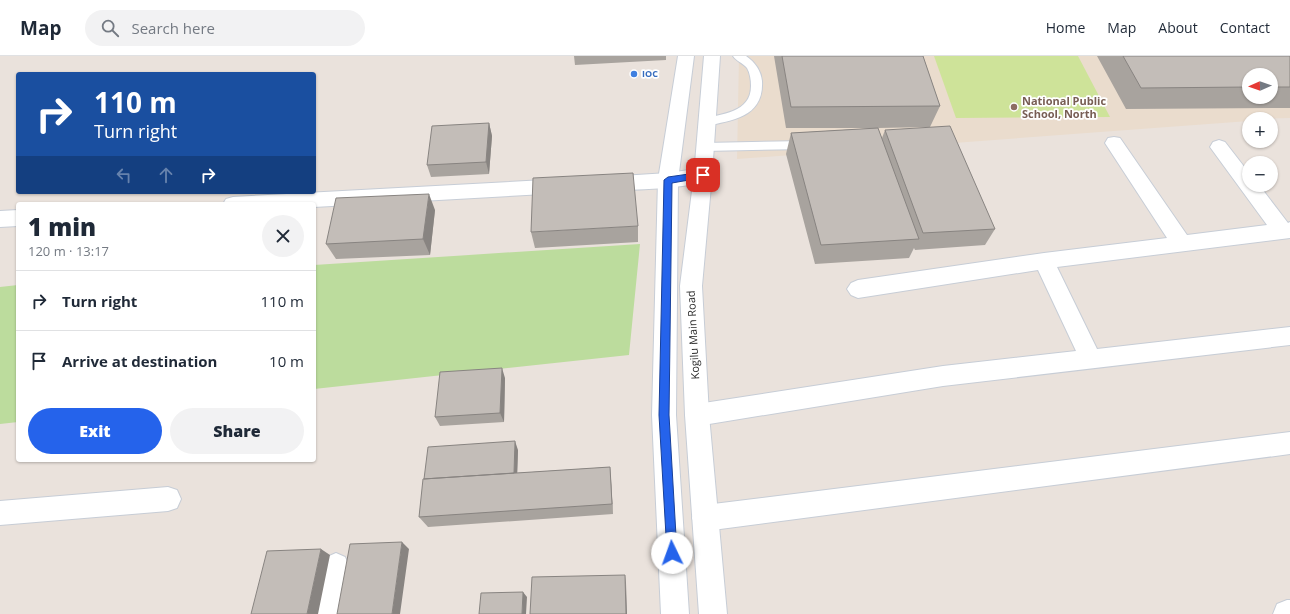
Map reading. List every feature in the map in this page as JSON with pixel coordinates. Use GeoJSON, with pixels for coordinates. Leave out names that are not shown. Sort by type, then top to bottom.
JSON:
{"type":"FeatureCollection","features":[{"type":"Feature","properties":{"kind":"street"},"geometry":{"type":"LineString","coordinates":[[676,614],[664,415],[668,180],[686,56]]}},
{"type":"Feature","properties":{"kind":"street","name":"Kogilu Main Road"},"geometry":{"type":"LineString","coordinates":[[712,56],[703,175],[691,286],[697,415],[713,614]]}},
{"type":"Feature","properties":{"kind":"street"},"geometry":{"type":"LineString","coordinates":[[1114,143],[1182,244]]}},
{"type":"Feature","properties":{"kind":"street"},"geometry":{"type":"LineString","coordinates":[[1219,147],[1287,231]]}},
{"type":"Feature","properties":{"kind":"street"},"geometry":{"type":"LineString","coordinates":[[270,202],[668,180],[703,175]]}},
{"type":"Feature","properties":{"kind":"street"},"geometry":{"type":"LineString","coordinates":[[0,219],[16,218]]}},
{"type":"Feature","properties":{"kind":"street"},"geometry":{"type":"LineString","coordinates":[[858,289],[1044,261],[1287,231]]}},
{"type":"Feature","properties":{"kind":"street"},"geometry":{"type":"LineString","coordinates":[[1044,261],[1091,359]]}},
{"type":"Feature","properties":{"kind":"street"},"geometry":{"type":"LineString","coordinates":[[697,415],[943,376],[1290,336]]}},
{"type":"Feature","properties":{"kind":"street"},"geometry":{"type":"LineString","coordinates":[[705,518],[1290,443]]}},
{"type":"Feature","properties":{"kind":"street"},"geometry":{"type":"LineString","coordinates":[[0,513],[168,499]]}},
{"type":"Feature","properties":{"kind":"street"},"geometry":{"type":"LineString","coordinates":[[330,614],[336,566]]}},
{"type":"Feature","properties":{"kind":"lane"},"geometry":{"type":"LineString","coordinates":[[706,122],[736,115],[752,104],[756,97],[755,73],[751,64],[738,56]]}},
{"type":"Feature","properties":{"kind":"lane"},"geometry":{"type":"LineString","coordinates":[[704,147],[814,144]]}},
{"type":"Feature","properties":{"kind":"shaded area","name":"National Public School, North"},"geometry":{"type":"Polygon","coordinates":[[[739,56],[1287,56],[1290,59],[1290,118],[1278,118],[1278,112],[1242,112],[1242,122],[737,159],[739,56]]]}},
{"type":"Feature","properties":{"kind":"green space"},"geometry":{"type":"Polygon","coordinates":[[[934,56],[1078,56],[1110,117],[956,118],[934,56]]]}},
{"type":"Feature","properties":{"kind":"green space"},"geometry":{"type":"Polygon","coordinates":[[[640,244],[629,355],[316,389],[316,265],[640,244]]]}},
{"type":"Feature","properties":{"kind":"green space"},"geometry":{"type":"Polygon","coordinates":[[[16,285],[16,422],[0,424],[0,287],[16,285]]]}},
{"type":"Feature","properties":{"kind":"building"},"geometry":{"type":"Polygon","coordinates":[[[782,56],[923,56],[940,106],[791,107],[782,56]]]}},
{"type":"Feature","properties":{"kind":"building"},"geometry":{"type":"Polygon","coordinates":[[[1123,56],[1290,56],[1290,87],[1278,87],[1278,68],[1242,68],[1242,87],[1141,88],[1123,56]]]}},
{"type":"Feature","properties":{"kind":"building"},"geometry":{"type":"Polygon","coordinates":[[[489,123],[486,162],[427,165],[432,126],[489,123]]]}},
{"type":"Feature","properties":{"kind":"building"},"geometry":{"type":"Polygon","coordinates":[[[950,126],[995,229],[923,233],[885,130],[950,126]]]}},
{"type":"Feature","properties":{"kind":"building"},"geometry":{"type":"Polygon","coordinates":[[[878,128],[919,239],[821,245],[791,133],[878,128]]]}},
{"type":"Feature","properties":{"kind":"building"},"geometry":{"type":"Polygon","coordinates":[[[633,173],[638,226],[531,232],[533,178],[633,173]]]}},
{"type":"Feature","properties":{"kind":"building"},"geometry":{"type":"Polygon","coordinates":[[[429,194],[423,239],[326,244],[336,198],[429,194]]]}},
{"type":"Feature","properties":{"kind":"building"},"geometry":{"type":"Polygon","coordinates":[[[502,368],[500,413],[435,417],[440,372],[502,368]]]}},
{"type":"Feature","properties":{"kind":"building"},"geometry":{"type":"Polygon","coordinates":[[[515,441],[514,473],[424,479],[428,447],[515,441]]]}},
{"type":"Feature","properties":{"kind":"building"},"geometry":{"type":"Polygon","coordinates":[[[610,467],[612,504],[419,517],[423,479],[610,467]]]}},
{"type":"Feature","properties":{"kind":"building"},"geometry":{"type":"Polygon","coordinates":[[[402,542],[392,614],[337,614],[350,544],[402,542]]]}},
{"type":"Feature","properties":{"kind":"building"},"geometry":{"type":"Polygon","coordinates":[[[321,549],[307,614],[251,614],[267,551],[321,549]]]}},
{"type":"Feature","properties":{"kind":"building"},"geometry":{"type":"Polygon","coordinates":[[[625,575],[626,614],[530,614],[532,577],[625,575]]]}},
{"type":"Feature","properties":{"kind":"building"},"geometry":{"type":"Polygon","coordinates":[[[523,592],[522,614],[479,614],[481,593],[523,592]]]}},
{"type":"Feature","properties":{"kind":"place","name":"IOC"},"geometry":{"type":"Point","coordinates":[634,74]}},
{"type":"Feature","properties":{"kind":"place","name":"National Public School, North"},"geometry":{"type":"Point","coordinates":[1014,107]}},
{"type":"Feature","properties":{"kind":"route"},"geometry":{"type":"LineString","coordinates":[[672,553],[664,415],[668,180],[703,175]]}}]}
